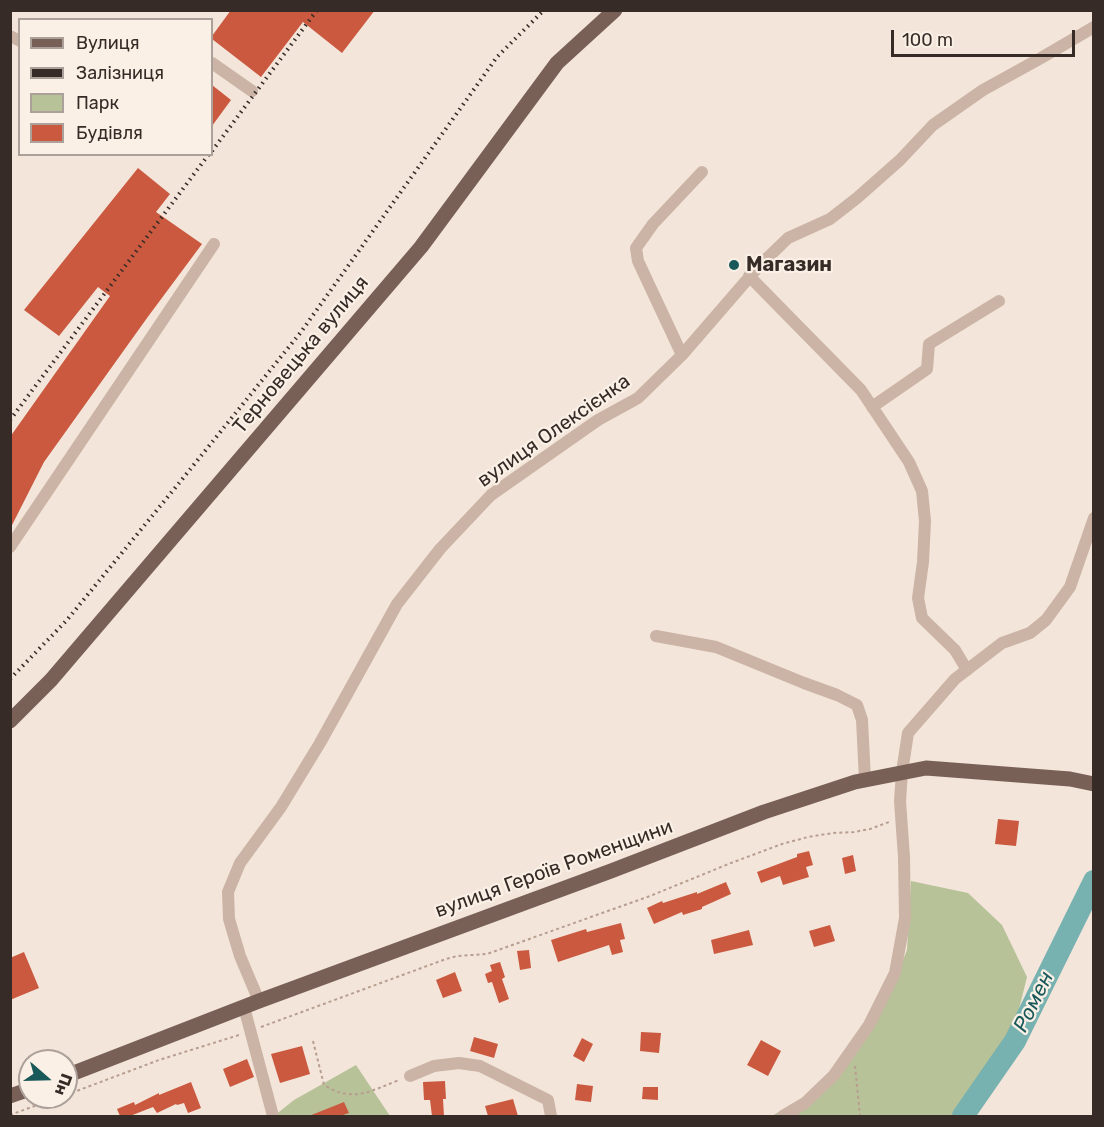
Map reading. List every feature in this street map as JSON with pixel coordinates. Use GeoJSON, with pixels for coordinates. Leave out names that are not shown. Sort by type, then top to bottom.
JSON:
{"type":"FeatureCollection","features":[{"type":"Feature","properties":{"kind":"main road","name":"Терновецька вулиця"},"geometry":{"type":"LineString","coordinates":[[10,721],[51,680],[421,247],[557,63],[615,10]]}},
{"type":"Feature","properties":{"kind":"main road","name":"вулиця Героїв Роменщини"},"geometry":{"type":"LineString","coordinates":[[78,1071],[764,812],[855,782],[926,768],[1070,779],[1094,784]]}},
{"type":"Feature","properties":{"kind":"street","name":"вулиця Олексієнка"},"geometry":{"type":"LineString","coordinates":[[259,1001],[240,956],[229,919],[228,892],[240,863],[281,807],[320,743],[397,604],[440,549],[491,495],[598,420],[638,398],[682,355],[749,276],[788,238],[830,219],[900,160],[933,125],[983,90],[1094,27]]}},
{"type":"Feature","properties":{"kind":"street"},"geometry":{"type":"LineString","coordinates":[[213,64],[252,91]]}},
{"type":"Feature","properties":{"kind":"street"},"geometry":{"type":"LineString","coordinates":[[682,355],[638,261],[636,248],[653,224],[702,172]]}},
{"type":"Feature","properties":{"kind":"street"},"geometry":{"type":"LineString","coordinates":[[10,547],[214,244]]}},
{"type":"Feature","properties":{"kind":"street"},"geometry":{"type":"LineString","coordinates":[[749,276],[861,390],[909,462],[922,491],[925,521],[918,598],[922,618],[956,650],[967,670]]}},
{"type":"Feature","properties":{"kind":"street"},"geometry":{"type":"LineString","coordinates":[[872,407],[927,369],[929,344],[999,301]]}},
{"type":"Feature","properties":{"kind":"street"},"geometry":{"type":"LineString","coordinates":[[783,1116],[805,1102],[834,1075],[869,1024],[895,973],[905,918],[900,801],[908,733],[955,679],[1002,643],[1030,633],[1046,620],[1070,587],[1094,518]]}},
{"type":"Feature","properties":{"kind":"street"},"geometry":{"type":"LineString","coordinates":[[656,636],[716,647],[837,695],[856,705],[862,720],[865,780]]}},
{"type":"Feature","properties":{"kind":"street"},"geometry":{"type":"LineString","coordinates":[[244,1007],[273,1116]]}},
{"type":"Feature","properties":{"kind":"street"},"geometry":{"type":"LineString","coordinates":[[410,1076],[434,1066],[459,1063],[480,1066],[548,1100],[551,1116]]}},
{"type":"Feature","properties":{"kind":"path"},"geometry":{"type":"LineString","coordinates":[[78,1090],[159,1060],[250,1031],[446,959],[487,954],[650,897],[782,844],[833,833],[870,829],[901,817]]}},
{"type":"Feature","properties":{"kind":"path"},"geometry":{"type":"LineString","coordinates":[[313,1041],[324,1085],[335,1092],[353,1095],[372,1091],[410,1076]]}},
{"type":"Feature","properties":{"kind":"path"},"geometry":{"type":"LineString","coordinates":[[854,1046],[860,1116]]}},
{"type":"Feature","properties":{"kind":"path"},"geometry":{"type":"LineString","coordinates":[[10,1115],[26,1109]]}},
{"type":"Feature","properties":{"kind":"green space"},"geometry":{"type":"Polygon","coordinates":[[[911,881],[968,893],[1002,925],[1027,977],[1012,1037],[954,1116],[772,1116],[809,1094],[857,1051],[883,1009],[907,950],[911,881]]]}},
{"type":"Feature","properties":{"kind":"green space"},"geometry":{"type":"Polygon","coordinates":[[[356,1065],[390,1116],[274,1116],[294,1100],[356,1065]]]}},
{"type":"Feature","properties":{"kind":"building"},"geometry":{"type":"Polygon","coordinates":[[[231,10],[375,10],[342,53],[303,22],[261,77],[213,40],[213,35],[231,10]]]}},
{"type":"Feature","properties":{"kind":"building"},"geometry":{"type":"Polygon","coordinates":[[[213,86],[231,100],[213,125],[213,86]]]}},
{"type":"Feature","properties":{"kind":"building"},"geometry":{"type":"Polygon","coordinates":[[[138,168],[170,194],[156,212],[202,244],[44,462],[10,529],[10,437],[110,296],[98,287],[59,336],[24,310],[138,168]]]}},
{"type":"Feature","properties":{"kind":"building"},"geometry":{"type":"Polygon","coordinates":[[[998,819],[1019,821],[1016,846],[995,844],[998,819]]]}},
{"type":"Feature","properties":{"kind":"building"},"geometry":{"type":"Polygon","coordinates":[[[809,851],[813,865],[806,867],[809,877],[783,885],[780,876],[761,883],[757,872],[809,851]]]}},
{"type":"Feature","properties":{"kind":"building"},"geometry":{"type":"Polygon","coordinates":[[[853,855],[856,871],[845,874],[842,858],[853,855]]]}},
{"type":"Feature","properties":{"kind":"building"},"geometry":{"type":"Polygon","coordinates":[[[726,882],[731,894],[702,909],[683,915],[682,912],[654,924],[647,908],[662,901],[663,903],[697,892],[697,894],[726,882]]]}},
{"type":"Feature","properties":{"kind":"building"},"geometry":{"type":"Polygon","coordinates":[[[621,923],[625,939],[620,940],[623,952],[612,955],[609,945],[558,962],[551,940],[586,929],[587,932],[621,923]]]}},
{"type":"Feature","properties":{"kind":"building"},"geometry":{"type":"Polygon","coordinates":[[[830,925],[835,941],[814,947],[809,931],[830,925]]]}},
{"type":"Feature","properties":{"kind":"building"},"geometry":{"type":"Polygon","coordinates":[[[749,930],[753,945],[714,954],[711,940],[749,930]]]}},
{"type":"Feature","properties":{"kind":"building"},"geometry":{"type":"Polygon","coordinates":[[[529,950],[531,968],[520,970],[517,951],[529,950]]]}},
{"type":"Feature","properties":{"kind":"building"},"geometry":{"type":"Polygon","coordinates":[[[24,952],[39,988],[10,1000],[10,958],[24,952]]]}},
{"type":"Feature","properties":{"kind":"building"},"geometry":{"type":"Polygon","coordinates":[[[500,962],[505,977],[502,979],[509,999],[499,1003],[492,982],[488,983],[485,974],[492,971],[490,965],[500,962]]]}},
{"type":"Feature","properties":{"kind":"building"},"geometry":{"type":"Polygon","coordinates":[[[455,972],[462,991],[443,998],[436,980],[455,972]]]}},
{"type":"Feature","properties":{"kind":"building"},"geometry":{"type":"Polygon","coordinates":[[[641,1032],[661,1033],[659,1053],[640,1051],[641,1032]]]}},
{"type":"Feature","properties":{"kind":"building"},"geometry":{"type":"Polygon","coordinates":[[[474,1037],[498,1044],[494,1058],[470,1051],[474,1037]]]}},
{"type":"Feature","properties":{"kind":"building"},"geometry":{"type":"Polygon","coordinates":[[[582,1038],[593,1044],[584,1062],[573,1056],[582,1038]]]}},
{"type":"Feature","properties":{"kind":"building"},"geometry":{"type":"Polygon","coordinates":[[[761,1040],[781,1051],[768,1076],[747,1065],[761,1040]]]}},
{"type":"Feature","properties":{"kind":"building"},"geometry":{"type":"Polygon","coordinates":[[[302,1046],[310,1074],[280,1083],[271,1054],[302,1046]]]}},
{"type":"Feature","properties":{"kind":"building"},"geometry":{"type":"Polygon","coordinates":[[[247,1059],[254,1077],[230,1087],[223,1069],[247,1059]]]}},
{"type":"Feature","properties":{"kind":"building"},"geometry":{"type":"Polygon","coordinates":[[[445,1081],[444,1116],[432,1116],[430,1100],[424,1100],[423,1082],[445,1081]]]}},
{"type":"Feature","properties":{"kind":"building"},"geometry":{"type":"Polygon","coordinates":[[[191,1082],[201,1108],[188,1113],[184,1103],[176,1104],[157,1113],[153,1107],[130,1116],[120,1116],[117,1109],[134,1102],[135,1105],[159,1093],[159,1095],[191,1082]]]}},
{"type":"Feature","properties":{"kind":"building"},"geometry":{"type":"Polygon","coordinates":[[[577,1084],[593,1086],[591,1102],[575,1100],[577,1084]]]}},
{"type":"Feature","properties":{"kind":"building"},"geometry":{"type":"Polygon","coordinates":[[[643,1087],[658,1087],[658,1100],[642,1099],[643,1087]]]}},
{"type":"Feature","properties":{"kind":"building"},"geometry":{"type":"Polygon","coordinates":[[[513,1099],[518,1116],[488,1116],[485,1106],[513,1099]]]}},
{"type":"Feature","properties":{"kind":"building"},"geometry":{"type":"Polygon","coordinates":[[[344,1102],[349,1113],[340,1116],[309,1116],[344,1102]]]}},
{"type":"Feature","properties":{"kind":"waterway","name":"Ромен"},"geometry":{"type":"LineString","coordinates":[[963,1116],[1015,1041],[1094,881]]}},
{"type":"Feature","properties":{"kind":"railway"},"geometry":{"type":"LineString","coordinates":[[213,150],[317,10]]}},
{"type":"Feature","properties":{"kind":"railway"},"geometry":{"type":"LineString","coordinates":[[10,679],[67,620],[301,332],[497,57],[544,10]]}},
{"type":"Feature","properties":{"kind":"railway"},"geometry":{"type":"LineString","coordinates":[[10,420],[208,156]]}},
{"type":"Feature","properties":{"kind":"place","name":"Магазин"},"geometry":{"type":"Point","coordinates":[734,265]}}]}
